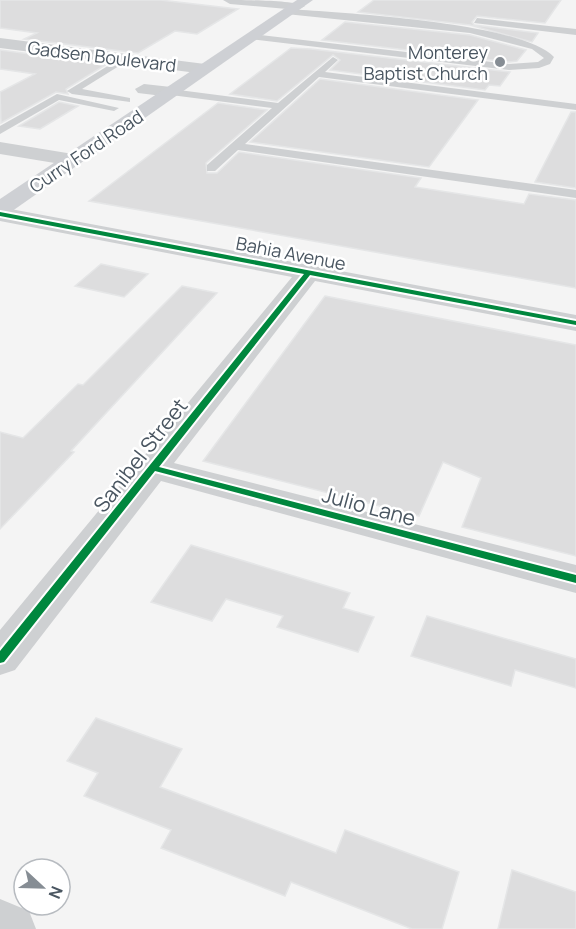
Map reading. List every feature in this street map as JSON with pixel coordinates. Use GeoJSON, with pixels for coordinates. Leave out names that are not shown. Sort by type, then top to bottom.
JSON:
{"type":"FeatureCollection","features":[{"type":"Feature","properties":{"kind":"main road","name":"Curry Ford Road"},"geometry":{"type":"LineString","coordinates":[[0,209],[67,151],[171,92],[252,37],[289,4]]}},
{"type":"Feature","properties":{"kind":"main road","name":"Curry Ford Road"},"geometry":{"type":"LineString","coordinates":[[97,119],[178,66],[289,4]]}},
{"type":"Feature","properties":{"kind":"main road","name":"Curry Ford Road"},"geometry":{"type":"LineString","coordinates":[[17,171],[43,154]]}},
{"type":"Feature","properties":{"kind":"street"},"geometry":{"type":"LineString","coordinates":[[230,0],[289,4]]}},
{"type":"Feature","properties":{"kind":"street","name":"Gadsen Boulevard"},"geometry":{"type":"LineString","coordinates":[[0,43],[205,69]]}},
{"type":"Feature","properties":{"kind":"street","name":"Curry Ford Road"},"geometry":{"type":"LineString","coordinates":[[144,89],[171,92]]}},
{"type":"Feature","properties":{"kind":"street"},"geometry":{"type":"LineString","coordinates":[[0,148],[43,154],[67,151]]}},
{"type":"Feature","properties":{"kind":"street","name":"Bahia Avenue"},"geometry":{"type":"LineString","coordinates":[[0,214],[576,323]]}},
{"type":"Feature","properties":{"kind":"street","name":"Sanibel Street"},"geometry":{"type":"LineString","coordinates":[[0,658],[308,273]]}},
{"type":"Feature","properties":{"kind":"street","name":"Julio Lane"},"geometry":{"type":"LineString","coordinates":[[153,468],[576,579]]}},
{"type":"Feature","properties":{"kind":"street"},"geometry":{"type":"LineString","coordinates":[[0,925],[10,929]]}},
{"type":"Feature","properties":{"kind":"lane"},"geometry":{"type":"LineString","coordinates":[[289,4],[576,32]]}},
{"type":"Feature","properties":{"kind":"lane"},"geometry":{"type":"LineString","coordinates":[[252,37],[509,67],[539,65],[547,62],[549,57],[538,48],[467,30],[289,4]]}},
{"type":"Feature","properties":{"kind":"lane"},"geometry":{"type":"LineString","coordinates":[[120,104],[72,91],[124,59]]}},
{"type":"Feature","properties":{"kind":"lane"},"geometry":{"type":"LineString","coordinates":[[211,168],[278,106],[333,60]]}},
{"type":"Feature","properties":{"kind":"lane"},"geometry":{"type":"LineString","coordinates":[[316,74],[576,107]]}},
{"type":"Feature","properties":{"kind":"lane"},"geometry":{"type":"LineString","coordinates":[[171,92],[278,106]]}},
{"type":"Feature","properties":{"kind":"lane"},"geometry":{"type":"LineString","coordinates":[[0,131],[57,97],[120,104]]}},
{"type":"Feature","properties":{"kind":"lane"},"geometry":{"type":"LineString","coordinates":[[234,146],[576,194]]}},
{"type":"Feature","properties":{"kind":"building"},"geometry":{"type":"Polygon","coordinates":[[[0,0],[160,0],[238,9],[197,34],[175,31],[138,53],[24,39],[37,33],[0,28],[0,0]]]}},
{"type":"Feature","properties":{"kind":"building"},"geometry":{"type":"Polygon","coordinates":[[[374,0],[561,0],[545,23],[477,16],[472,22],[474,25],[538,33],[532,42],[470,25],[358,12],[374,0]]]}},
{"type":"Feature","properties":{"kind":"building"},"geometry":{"type":"Polygon","coordinates":[[[345,22],[470,35],[526,50],[517,61],[509,62],[322,40],[345,22]]]}},
{"type":"Feature","properties":{"kind":"building"},"geometry":{"type":"Polygon","coordinates":[[[291,48],[510,72],[500,86],[489,85],[485,90],[330,70],[340,60],[333,55],[277,101],[230,94],[291,48]]]}},
{"type":"Feature","properties":{"kind":"building"},"geometry":{"type":"Polygon","coordinates":[[[0,50],[107,64],[66,89],[68,94],[56,92],[1,123],[0,92],[35,74],[0,69],[0,50]]]}},
{"type":"Feature","properties":{"kind":"building"},"geometry":{"type":"Polygon","coordinates":[[[320,79],[478,100],[429,167],[250,142],[320,79]]]}},
{"type":"Feature","properties":{"kind":"building"},"geometry":{"type":"Polygon","coordinates":[[[59,102],[78,106],[40,129],[19,126],[59,102]]]}},
{"type":"Feature","properties":{"kind":"building"},"geometry":{"type":"Polygon","coordinates":[[[218,103],[267,110],[206,163],[207,173],[217,173],[239,152],[421,178],[415,187],[524,204],[529,194],[576,200],[576,288],[89,201],[218,103]]]}},
{"type":"Feature","properties":{"kind":"building"},"geometry":{"type":"Polygon","coordinates":[[[571,112],[576,112],[576,188],[535,182],[571,112]]]}},
{"type":"Feature","properties":{"kind":"building"},"geometry":{"type":"Polygon","coordinates":[[[101,264],[148,274],[124,297],[75,286],[101,264]]]}},
{"type":"Feature","properties":{"kind":"building"},"geometry":{"type":"Polygon","coordinates":[[[182,286],[217,293],[71,451],[74,452],[0,529],[0,432],[23,438],[78,384],[83,385],[182,286]]]}},
{"type":"Feature","properties":{"kind":"building"},"geometry":{"type":"Polygon","coordinates":[[[325,296],[576,345],[576,556],[462,527],[481,478],[443,462],[419,516],[203,461],[325,296]]]}},
{"type":"Feature","properties":{"kind":"building"},"geometry":{"type":"Polygon","coordinates":[[[191,545],[350,593],[343,608],[374,617],[358,652],[277,627],[283,616],[226,599],[212,621],[151,602],[191,545]]]}},
{"type":"Feature","properties":{"kind":"building"},"geometry":{"type":"Polygon","coordinates":[[[427,616],[576,659],[576,688],[515,670],[511,686],[411,656],[427,616]]]}},
{"type":"Feature","properties":{"kind":"building"},"geometry":{"type":"Polygon","coordinates":[[[96,718],[182,749],[160,787],[336,853],[345,830],[459,872],[442,929],[412,929],[291,882],[285,896],[161,848],[171,830],[84,796],[98,773],[67,761],[96,718]]]}},
{"type":"Feature","properties":{"kind":"building"},"geometry":{"type":"Polygon","coordinates":[[[512,870],[576,892],[576,929],[498,929],[512,870]]]}},
{"type":"Feature","properties":{"kind":"cycle path"},"geometry":{"type":"LineString","coordinates":[[0,214],[576,323]]}},
{"type":"Feature","properties":{"kind":"cycle path"},"geometry":{"type":"LineString","coordinates":[[0,659],[308,273]]}},
{"type":"Feature","properties":{"kind":"cycle path"},"geometry":{"type":"LineString","coordinates":[[153,468],[576,579]]}},
{"type":"Feature","properties":{"kind":"place","name":"Monterey Baptist Church"},"geometry":{"type":"Point","coordinates":[500,62]}}]}
